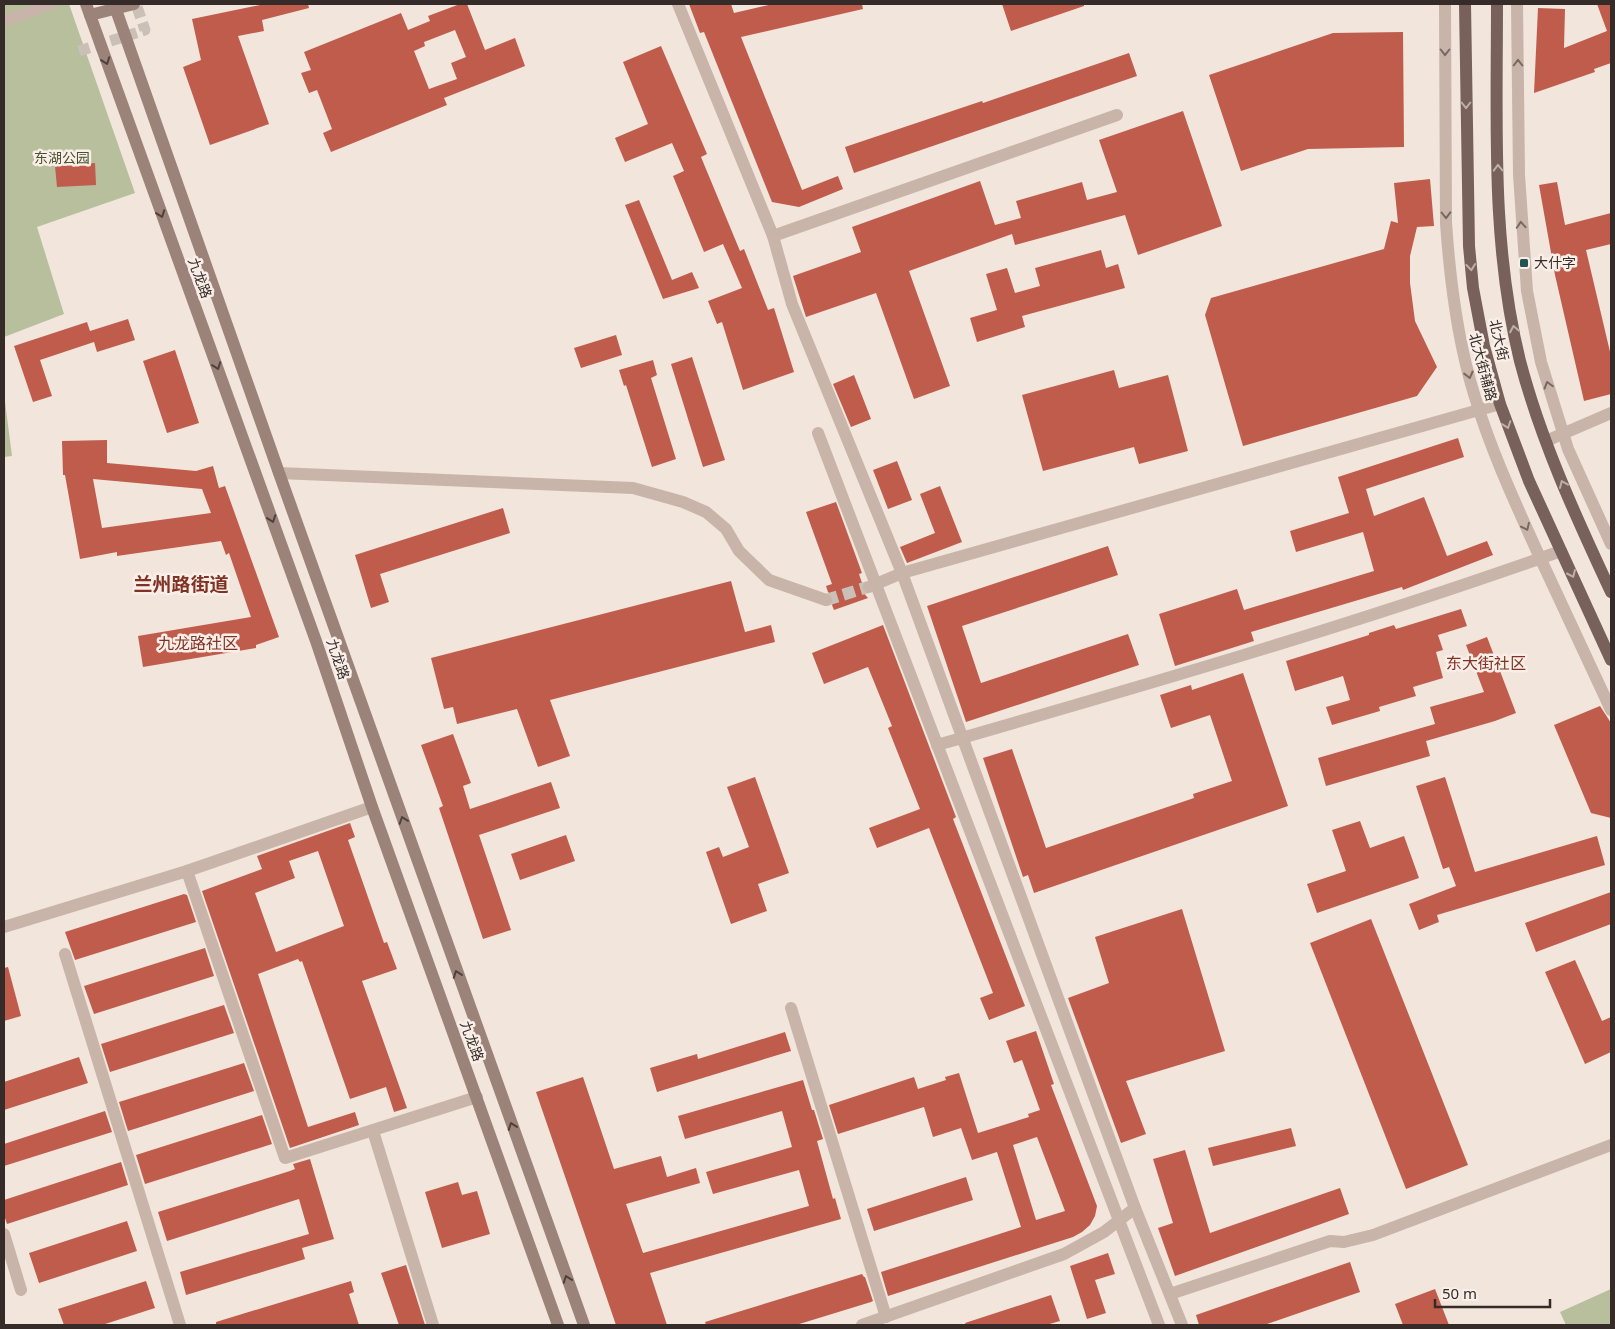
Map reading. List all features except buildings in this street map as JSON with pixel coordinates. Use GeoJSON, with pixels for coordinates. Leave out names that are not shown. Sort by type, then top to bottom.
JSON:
{"type":"FeatureCollection","features":[{"type":"Feature","properties":{"kind":"main road"},"geometry":{"type":"LineString","coordinates":[[88,9],[134,4]]}},
{"type":"Feature","properties":{"kind":"main road","name":"北大街"},"geometry":{"type":"LineString","coordinates":[[1465,4],[1469,246],[1478,318],[1500,404],[1529,481],[1611,660]]}},
{"type":"Feature","properties":{"kind":"main road","name":"北大街"},"geometry":{"type":"LineString","coordinates":[[1497,4],[1498,185],[1504,272],[1520,359],[1546,441],[1611,592]]}},
{"type":"Feature","properties":{"kind":"main road","name":"九龙路"},"geometry":{"type":"LineString","coordinates":[[115,6],[279,473],[584,1325]]}},
{"type":"Feature","properties":{"kind":"main road","name":"九龙路"},"geometry":{"type":"LineString","coordinates":[[88,9],[316,641],[372,807],[558,1325]]}},
{"type":"Feature","properties":{"kind":"street"},"geometry":{"type":"LineString","coordinates":[[4,21],[52,4]]}},
{"type":"Feature","properties":{"kind":"street"},"geometry":{"type":"LineString","coordinates":[[678,4],[773,236],[792,304],[902,572],[1135,1208],[1182,1325]]}},
{"type":"Feature","properties":{"kind":"street","name":"北大街辅路"},"geometry":{"type":"LineString","coordinates":[[1444,4],[1446,223],[1448,258],[1458,330],[1479,410],[1502,473],[1611,710]]}},
{"type":"Feature","properties":{"kind":"street"},"geometry":{"type":"LineString","coordinates":[[1517,4],[1518,175],[1527,291],[1541,362],[1563,434],[1611,544]]}},
{"type":"Feature","properties":{"kind":"street"},"geometry":{"type":"LineString","coordinates":[[773,236],[1117,115]]}},
{"type":"Feature","properties":{"kind":"street"},"geometry":{"type":"LineString","coordinates":[[872,586],[902,572],[1500,404]]}},
{"type":"Feature","properties":{"kind":"street"},"geometry":{"type":"LineString","coordinates":[[1546,441],[1611,413]]}},
{"type":"Feature","properties":{"kind":"street"},"geometry":{"type":"LineString","coordinates":[[818,433],[872,586],[937,745],[1159,1325]]}},
{"type":"Feature","properties":{"kind":"street"},"geometry":{"type":"LineString","coordinates":[[279,473],[633,488],[683,502],[706,512],[726,528],[739,550],[768,580],[826,600]]}},
{"type":"Feature","properties":{"kind":"street"},"geometry":{"type":"LineString","coordinates":[[937,745],[1165,679],[1466,585],[1562,551]]}},
{"type":"Feature","properties":{"kind":"street"},"geometry":{"type":"LineString","coordinates":[[4,927],[187,871],[372,807]]}},
{"type":"Feature","properties":{"kind":"street"},"geometry":{"type":"LineString","coordinates":[[187,871],[285,1158],[477,1097]]}},
{"type":"Feature","properties":{"kind":"street"},"geometry":{"type":"LineString","coordinates":[[65,954],[180,1325]]}},
{"type":"Feature","properties":{"kind":"street"},"geometry":{"type":"LineString","coordinates":[[792,1008],[886,1316]]}},
{"type":"Feature","properties":{"kind":"street"},"geometry":{"type":"LineString","coordinates":[[373,1131],[433,1325]]}},
{"type":"Feature","properties":{"kind":"street"},"geometry":{"type":"LineString","coordinates":[[1170,1294],[1330,1241],[1344,1242],[1373,1235],[1611,1145]]}},
{"type":"Feature","properties":{"kind":"street"},"geometry":{"type":"LineString","coordinates":[[862,1325],[1064,1254],[1104,1232],[1135,1208]]}},
{"type":"Feature","properties":{"kind":"street"},"geometry":{"type":"LineString","coordinates":[[5,1241],[21,1290]]}},
{"type":"Feature","properties":{"kind":"green space","name":"东湖公园"},"geometry":{"type":"Polygon","coordinates":[[[4,4],[69,4],[135,193],[37,227],[64,314],[4,337],[4,4]]]}},
{"type":"Feature","properties":{"kind":"green space"},"geometry":{"type":"Polygon","coordinates":[[[4,394],[12,456],[4,457],[4,394]]]}},
{"type":"Feature","properties":{"kind":"green space"},"geometry":{"type":"Polygon","coordinates":[[[1611,1289],[1611,1325],[1566,1325],[1560,1312],[1611,1289]]]}},
{"type":"Feature","properties":{"kind":"tunnel"},"geometry":{"type":"LineString","coordinates":[[79,51],[145,30],[136,4]]}},
{"type":"Feature","properties":{"kind":"tunnel"},"geometry":{"type":"LineString","coordinates":[[826,600],[868,587]]}},
{"type":"Feature","properties":{"kind":"place","name":"大什字"},"geometry":{"type":"Point","coordinates":[1524,263]}},
{"type":"Feature","properties":{"kind":"district","name":"兰州路街道"},"geometry":{"type":"Point","coordinates":[181,584]}},
{"type":"Feature","properties":{"kind":"district","name":"九龙路社区"},"geometry":{"type":"Point","coordinates":[198,643]}},
{"type":"Feature","properties":{"kind":"district","name":"东大街社区"},"geometry":{"type":"Point","coordinates":[1486,663]}}]}
